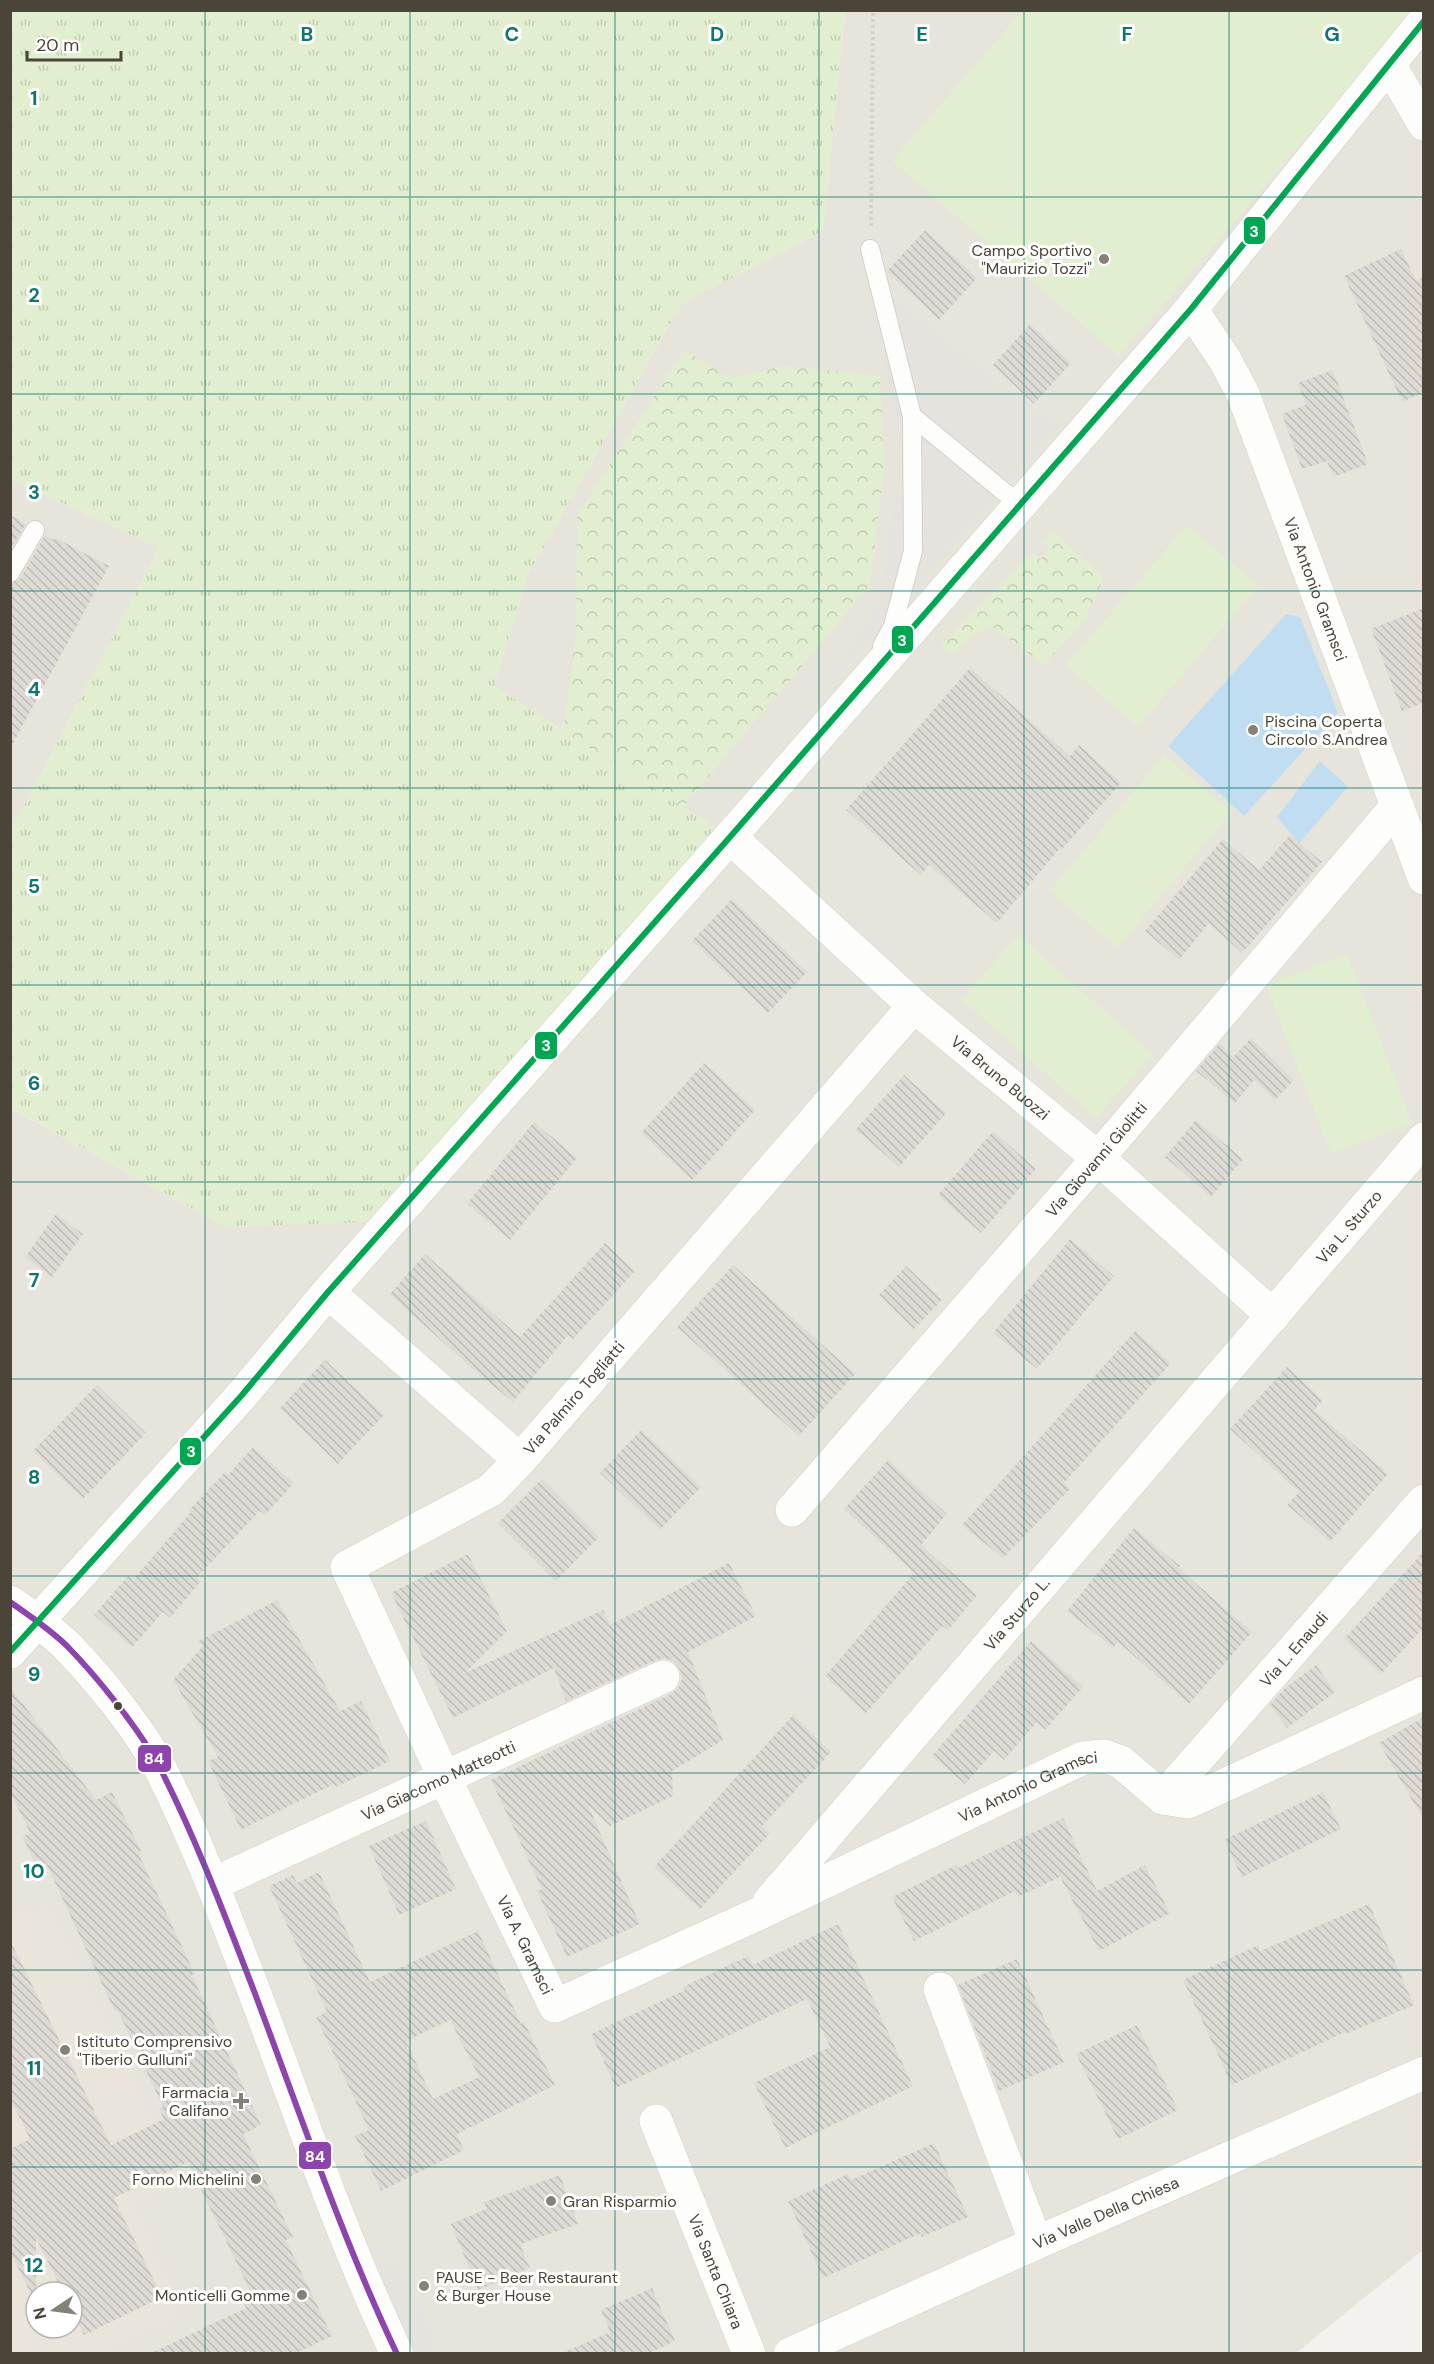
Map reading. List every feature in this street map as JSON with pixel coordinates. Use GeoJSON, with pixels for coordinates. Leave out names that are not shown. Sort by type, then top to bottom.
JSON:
{"type":"FeatureCollection","features":[{"type":"Feature","properties":{"kind":"street"},"geometry":{"type":"LineString","coordinates":[[10,1652],[242,1395],[327,1292],[730,837],[1191,309],[1424,21]]}},
{"type":"Feature","properties":{"kind":"street"},"geometry":{"type":"LineString","coordinates":[[1389,64],[1424,124]]}},
{"type":"Feature","properties":{"kind":"street","name":"Via Antonio Gramsci"},"geometry":{"type":"LineString","coordinates":[[1191,309],[1225,360],[1243,394],[1424,878]]}},
{"type":"Feature","properties":{"kind":"street","name":"Via Giovanni Giolitti"},"geometry":{"type":"LineString","coordinates":[[792,1510],[1098,1158],[1397,806]]}},
{"type":"Feature","properties":{"kind":"street","name":"Via Bruno Buozzi"},"geometry":{"type":"LineString","coordinates":[[730,837],[914,1006],[1098,1158],[1273,1316]]}},
{"type":"Feature","properties":{"kind":"street","name":"Via Palmiro Togliatti"},"geometry":{"type":"LineString","coordinates":[[445,1779],[347,1567],[491,1490],[520,1460],[914,1006]]}},
{"type":"Feature","properties":{"kind":"street","name":"Via L. Sturzo"},"geometry":{"type":"LineString","coordinates":[[1273,1316],[1424,1139]]}},
{"type":"Feature","properties":{"kind":"street"},"geometry":{"type":"LineString","coordinates":[[327,1292],[520,1460]]}},
{"type":"Feature","properties":{"kind":"street","name":"Via Sturzo L."},"geometry":{"type":"LineString","coordinates":[[760,1913],[1273,1316]]}},
{"type":"Feature","properties":{"kind":"street","name":"Via L. Enaudi"},"geometry":{"type":"LineString","coordinates":[[1163,1798],[1424,1501]]}},
{"type":"Feature","properties":{"kind":"street"},"geometry":{"type":"LineString","coordinates":[[10,1602],[39,1622],[67,1646],[109,1696],[160,1768],[213,1884],[332,2204],[397,2354]]}},
{"type":"Feature","properties":{"kind":"street","name":"Via Giacomo Matteotti"},"geometry":{"type":"LineString","coordinates":[[213,1884],[663,1677]]}},
{"type":"Feature","properties":{"kind":"street"},"geometry":{"type":"LineString","coordinates":[[1163,1798],[1188,1802],[1424,1693]]}},
{"type":"Feature","properties":{"kind":"street","name":"Via Antonio Gramsci"},"geometry":{"type":"LineString","coordinates":[[760,1913],[1083,1758],[1104,1756],[1121,1762],[1163,1798]]}},
{"type":"Feature","properties":{"kind":"street","name":"Via A. Gramsci"},"geometry":{"type":"LineString","coordinates":[[445,1779],[555,2006],[760,1913]]}},
{"type":"Feature","properties":{"kind":"street"},"geometry":{"type":"LineString","coordinates":[[940,1989],[1036,2242]]}},
{"type":"Feature","properties":{"kind":"street","name":"Via Valle Della Chiesa"},"geometry":{"type":"LineString","coordinates":[[790,2354],[1036,2242],[1424,2073]]}},
{"type":"Feature","properties":{"kind":"street","name":"Via Santa Chiara"},"geometry":{"type":"LineString","coordinates":[[656,2121],[749,2354]]}},
{"type":"Feature","properties":{"kind":"lane"},"geometry":{"type":"LineString","coordinates":[[854,695],[893,627],[913,551],[912,416],[870,249]]}},
{"type":"Feature","properties":{"kind":"lane"},"geometry":{"type":"LineString","coordinates":[[912,416],[1020,505]]}},
{"type":"Feature","properties":{"kind":"lane"},"geometry":{"type":"LineString","coordinates":[[10,573],[35,530]]}},
{"type":"Feature","properties":{"kind":"path"},"geometry":{"type":"LineString","coordinates":[[870,249],[873,10]]}},
{"type":"Feature","properties":{"kind":"shaded area"},"geometry":{"type":"Polygon","coordinates":[[[845,11],[1423,11],[1423,2250],[1296,2353],[11,2353],[10,1108],[226,1227],[730,837],[494,686],[527,577],[681,304],[823,231],[845,11]]]}},
{"type":"Feature","properties":{"kind":"shaded area"},"geometry":{"type":"Polygon","coordinates":[[[874,282],[1057,427],[820,694],[880,602],[900,458],[874,282]]]}},
{"type":"Feature","properties":{"kind":"shaded area"},"geometry":{"type":"Polygon","coordinates":[[[11,479],[159,548],[11,831],[11,479]]]}},
{"type":"Feature","properties":{"kind":"shaded area","name":"Istituto Comprensivo \"Tiberio Gulluni\""},"geometry":{"type":"Polygon","coordinates":[[[49,1904],[183,2180],[136,2204],[182,2316],[103,2353],[11,2354],[11,1919],[49,1904]]]}},
{"type":"Feature","properties":{"kind":"shaded area"},"geometry":{"type":"Polygon","coordinates":[[[397,2256],[439,2353],[413,2353],[374,2267],[397,2256]]]}},
{"type":"Feature","properties":{"kind":"green space"},"geometry":{"type":"Polygon","coordinates":[[[11,11],[845,11],[823,231],[681,304],[527,577],[494,686],[730,837],[391,1221],[226,1227],[11,1108],[11,831],[159,548],[11,479],[11,11]]]}},
{"type":"Feature","properties":{"kind":"green space","name":"Campo Sportivo \"Maurizio Tozzi\""},"geometry":{"type":"Polygon","coordinates":[[[1022,11],[1415,11],[1119,356],[892,161],[1022,11]]]}},
{"type":"Feature","properties":{"kind":"green space"},"geometry":{"type":"Polygon","coordinates":[[[684,350],[729,378],[783,366],[880,376],[884,469],[870,585],[683,807],[563,731],[576,635],[577,515],[684,350]]]}},
{"type":"Feature","properties":{"kind":"green space"},"geometry":{"type":"Polygon","coordinates":[[[1187,525],[1258,586],[1138,727],[1066,665],[1187,525]]]}},
{"type":"Feature","properties":{"kind":"green space"},"geometry":{"type":"Polygon","coordinates":[[[1053,531],[1104,578],[1085,620],[1044,665],[993,627],[976,633],[953,654],[946,651],[941,645],[1033,552],[1040,560],[1050,549],[1043,542],[1053,531]]]}},
{"type":"Feature","properties":{"kind":"green space"},"geometry":{"type":"Polygon","coordinates":[[[1164,755],[1231,812],[1117,948],[1050,891],[1164,755]]]}},
{"type":"Feature","properties":{"kind":"green space"},"geometry":{"type":"Polygon","coordinates":[[[1018,935],[1153,1054],[1096,1118],[961,999],[1018,935]]]}},
{"type":"Feature","properties":{"kind":"green space"},"geometry":{"type":"Polygon","coordinates":[[[1347,954],[1412,1123],[1331,1154],[1266,985],[1347,954]]]}},
{"type":"Feature","properties":{"kind":"water","name":"Piscina Coperta Circolo S.Andrea"},"geometry":{"type":"Polygon","coordinates":[[[1286,614],[1300,617],[1338,713],[1244,816],[1168,746],[1286,614]]]}},
{"type":"Feature","properties":{"kind":"water"},"geometry":{"type":"Polygon","coordinates":[[[1320,761],[1348,787],[1299,843],[1277,817],[1320,761]]]}},
{"type":"Feature","properties":{"kind":"building"},"geometry":{"type":"Polygon","coordinates":[[[925,230],[977,278],[939,320],[887,271],[925,230]]]}},
{"type":"Feature","properties":{"kind":"building"},"geometry":{"type":"Polygon","coordinates":[[[1401,249],[1416,280],[1424,277],[1424,392],[1402,402],[1344,276],[1401,249]]]}},
{"type":"Feature","properties":{"kind":"building"},"geometry":{"type":"Polygon","coordinates":[[[1030,324],[1071,363],[1034,404],[993,365],[1030,324]]]}},
{"type":"Feature","properties":{"kind":"building"},"geometry":{"type":"Polygon","coordinates":[[[1333,370],[1368,464],[1333,477],[1327,461],[1302,469],[1282,414],[1306,405],[1298,383],[1333,370]]]}},
{"type":"Feature","properties":{"kind":"building"},"geometry":{"type":"Polygon","coordinates":[[[10,515],[26,524],[10,550],[10,515]]]}},
{"type":"Feature","properties":{"kind":"building"},"geometry":{"type":"Polygon","coordinates":[[[45,535],[54,540],[56,538],[109,566],[10,749],[10,584],[20,579],[45,535]]]}},
{"type":"Feature","properties":{"kind":"building"},"geometry":{"type":"Polygon","coordinates":[[[1424,608],[1424,703],[1402,711],[1371,629],[1424,608]]]}},
{"type":"Feature","properties":{"kind":"building"},"geometry":{"type":"Polygon","coordinates":[[[970,668],[1070,756],[1079,745],[1121,783],[1062,849],[1061,847],[997,923],[929,865],[921,875],[846,810],[970,668]]]}},
{"type":"Feature","properties":{"kind":"building"},"geometry":{"type":"Polygon","coordinates":[[[1290,835],[1322,862],[1242,953],[1209,923],[1179,960],[1145,931],[1223,839],[1259,870],[1290,835]]]}},
{"type":"Feature","properties":{"kind":"building"},"geometry":{"type":"Polygon","coordinates":[[[732,899],[807,972],[768,1013],[692,941],[732,899]]]}},
{"type":"Feature","properties":{"kind":"building"},"geometry":{"type":"Polygon","coordinates":[[[1251,1038],[1294,1080],[1275,1100],[1254,1080],[1235,1103],[1196,1071],[1220,1043],[1233,1057],[1251,1038]]]}},
{"type":"Feature","properties":{"kind":"building"},"geometry":{"type":"Polygon","coordinates":[[[704,1063],[755,1110],[692,1180],[641,1133],[704,1063]]]}},
{"type":"Feature","properties":{"kind":"building"},"geometry":{"type":"Polygon","coordinates":[[[904,1075],[946,1113],[899,1167],[856,1129],[904,1075]]]}},
{"type":"Feature","properties":{"kind":"building"},"geometry":{"type":"Polygon","coordinates":[[[1196,1120],[1243,1159],[1211,1197],[1165,1157],[1196,1120]]]}},
{"type":"Feature","properties":{"kind":"building"},"geometry":{"type":"Polygon","coordinates":[[[534,1122],[577,1158],[510,1240],[467,1204],[534,1122]]]}},
{"type":"Feature","properties":{"kind":"building"},"geometry":{"type":"Polygon","coordinates":[[[993,1131],[1036,1169],[981,1233],[938,1195],[993,1131]]]}},
{"type":"Feature","properties":{"kind":"building"},"geometry":{"type":"Polygon","coordinates":[[[56,1214],[83,1234],[52,1277],[25,1257],[56,1214]]]}},
{"type":"Feature","properties":{"kind":"building"},"geometry":{"type":"Polygon","coordinates":[[[1070,1239],[1114,1276],[1037,1369],[993,1333],[1070,1239]]]}},
{"type":"Feature","properties":{"kind":"building"},"geometry":{"type":"Polygon","coordinates":[[[605,1243],[635,1271],[573,1339],[568,1335],[513,1402],[468,1365],[390,1294],[425,1254],[520,1337],[605,1243]]]}},
{"type":"Feature","properties":{"kind":"building"},"geometry":{"type":"Polygon","coordinates":[[[733,1265],[855,1374],[799,1436],[677,1327],[733,1265]]]}},
{"type":"Feature","properties":{"kind":"building"},"geometry":{"type":"Polygon","coordinates":[[[906,1266],[942,1300],[914,1329],[879,1295],[906,1266]]]}},
{"type":"Feature","properties":{"kind":"building"},"geometry":{"type":"Polygon","coordinates":[[[1135,1331],[1171,1363],[1064,1483],[1070,1489],[1003,1558],[962,1525],[1135,1331]]]}},
{"type":"Feature","properties":{"kind":"building"},"geometry":{"type":"Polygon","coordinates":[[[325,1360],[384,1415],[338,1464],[280,1408],[325,1360]]]}},
{"type":"Feature","properties":{"kind":"building"},"geometry":{"type":"Polygon","coordinates":[[[1287,1367],[1323,1400],[1314,1410],[1388,1474],[1330,1542],[1287,1505],[1299,1492],[1230,1429],[1287,1367]]]}},
{"type":"Feature","properties":{"kind":"building"},"geometry":{"type":"Polygon","coordinates":[[[97,1385],[146,1433],[83,1499],[33,1451],[97,1385]]]}},
{"type":"Feature","properties":{"kind":"building"},"geometry":{"type":"Polygon","coordinates":[[[641,1430],[701,1487],[660,1530],[600,1473],[641,1430]]]}},
{"type":"Feature","properties":{"kind":"building"},"geometry":{"type":"Polygon","coordinates":[[[253,1447],[294,1483],[265,1515],[260,1511],[197,1577],[201,1581],[170,1618],[163,1612],[132,1647],[94,1615],[128,1576],[133,1580],[191,1512],[189,1510],[225,1472],[228,1475],[253,1447]]]}},
{"type":"Feature","properties":{"kind":"building"},"geometry":{"type":"Polygon","coordinates":[[[888,1460],[947,1514],[921,1545],[977,1595],[948,1630],[942,1626],[866,1713],[825,1676],[914,1573],[844,1509],[888,1460]]]}},
{"type":"Feature","properties":{"kind":"building"},"geometry":{"type":"Polygon","coordinates":[[[542,1479],[599,1537],[556,1581],[498,1523],[542,1479]]]}},
{"type":"Feature","properties":{"kind":"building"},"geometry":{"type":"Polygon","coordinates":[[[1134,1528],[1180,1566],[1178,1568],[1252,1632],[1189,1704],[1118,1642],[1113,1648],[1067,1611],[1134,1528]]]}},
{"type":"Feature","properties":{"kind":"building"},"geometry":{"type":"Polygon","coordinates":[[[1424,1551],[1424,1627],[1381,1674],[1344,1639],[1424,1551]]]}},
{"type":"Feature","properties":{"kind":"building"},"geometry":{"type":"Polygon","coordinates":[[[468,1554],[507,1631],[465,1673],[603,1610],[610,1625],[729,1563],[756,1616],[688,1652],[723,1740],[672,1771],[673,1796],[610,1826],[588,1805],[640,1924],[567,1957],[537,1891],[542,1889],[491,1780],[671,1694],[679,1687],[682,1679],[680,1670],[673,1661],[665,1658],[656,1660],[566,1701],[554,1668],[453,1718],[391,1593],[468,1554]]]}},
{"type":"Feature","properties":{"kind":"building"},"geometry":{"type":"Polygon","coordinates":[[[277,1600],[340,1711],[361,1701],[390,1761],[336,1787],[334,1784],[241,1830],[208,1761],[218,1757],[173,1680],[203,1646],[197,1642],[277,1600]]]}},
{"type":"Feature","properties":{"kind":"building"},"geometry":{"type":"Polygon","coordinates":[[[1031,1641],[1083,1687],[1045,1730],[1037,1722],[1004,1760],[994,1751],[965,1784],[932,1756],[1031,1641]]]}},
{"type":"Feature","properties":{"kind":"building"},"geometry":{"type":"Polygon","coordinates":[[[1316,1665],[1335,1692],[1287,1728],[1270,1705],[1284,1689],[1316,1665]]]}},
{"type":"Feature","properties":{"kind":"building"},"geometry":{"type":"Polygon","coordinates":[[[10,1687],[96,1800],[112,1792],[141,1851],[138,1853],[195,1974],[192,1975],[261,2125],[243,2134],[293,2237],[286,2240],[332,2336],[294,2354],[149,2354],[246,2308],[243,2302],[253,2297],[188,2162],[114,2198],[162,2297],[84,2335],[84,2280],[57,2280],[36,2238],[36,2280],[24,2280],[10,2252],[10,2149],[30,2139],[10,2098],[10,1940],[111,2145],[164,2119],[159,2109],[163,2107],[118,2011],[115,2012],[46,1863],[37,1867],[22,1836],[30,1833],[10,1792],[10,1687]]]}},
{"type":"Feature","properties":{"kind":"building"},"geometry":{"type":"Polygon","coordinates":[[[793,1715],[831,1752],[762,1826],[770,1833],[700,1909],[654,1867],[793,1715]]]}},
{"type":"Feature","properties":{"kind":"building"},"geometry":{"type":"Polygon","coordinates":[[[1424,1717],[1424,1821],[1379,1743],[1424,1717]]]}},
{"type":"Feature","properties":{"kind":"building"},"geometry":{"type":"Polygon","coordinates":[[[1323,1792],[1341,1829],[1242,1877],[1224,1840],[1323,1792]]]}},
{"type":"Feature","properties":{"kind":"building"},"geometry":{"type":"Polygon","coordinates":[[[1063,1818],[1097,1891],[1145,1865],[1170,1913],[1099,1951],[1060,1877],[1018,1897],[1015,1891],[914,1941],[892,1897],[956,1865],[958,1868],[1063,1818]]]}},
{"type":"Feature","properties":{"kind":"building"},"geometry":{"type":"Polygon","coordinates":[[[426,1821],[456,1889],[399,1915],[369,1846],[426,1821]]]}},
{"type":"Feature","properties":{"kind":"building"},"geometry":{"type":"Polygon","coordinates":[[[319,1872],[370,1982],[478,1931],[521,2024],[524,2022],[555,2085],[457,2134],[464,2150],[381,2191],[355,2136],[369,2130],[316,2017],[327,2012],[269,1886],[293,1875],[297,1883],[319,1872]],[[450,2020],[406,2041],[433,2099],[479,2077],[450,2020]]]}},
{"type":"Feature","properties":{"kind":"building"},"geometry":{"type":"Polygon","coordinates":[[[1369,1904],[1414,2005],[1346,2034],[1345,2032],[1232,2085],[1183,1980],[1258,1945],[1260,1951],[1369,1904]]]}},
{"type":"Feature","properties":{"kind":"building"},"geometry":{"type":"Polygon","coordinates":[[[838,1924],[913,2086],[785,2148],[754,2083],[830,2047],[807,1999],[616,2088],[591,2034],[685,1990],[683,1987],[748,1956],[753,1965],[838,1924]]]}},
{"type":"Feature","properties":{"kind":"building"},"geometry":{"type":"Polygon","coordinates":[[[1017,1959],[1064,2062],[999,2091],[958,1985],[1017,1959]]]}},
{"type":"Feature","properties":{"kind":"building"},"geometry":{"type":"Polygon","coordinates":[[[1137,2025],[1178,2110],[1118,2139],[1076,2054],[1137,2025]]]}},
{"type":"Feature","properties":{"kind":"building"},"geometry":{"type":"Polygon","coordinates":[[[934,2143],[968,2217],[922,2237],[921,2233],[823,2278],[788,2201],[848,2174],[851,2180],[934,2143]]]}},
{"type":"Feature","properties":{"kind":"building"},"geometry":{"type":"Polygon","coordinates":[[[560,2175],[578,2224],[520,2244],[530,2268],[478,2290],[451,2224],[487,2209],[484,2202],[560,2175]]]}},
{"type":"Feature","properties":{"kind":"building"},"geometry":{"type":"Polygon","coordinates":[[[652,2288],[675,2341],[647,2354],[560,2354],[610,2332],[601,2310],[652,2288]]]}},
{"type":"Feature","properties":{"kind":"transit line","name":"3"},"geometry":{"type":"LineString","coordinates":[[10,1652],[242,1395],[328,1292],[730,837],[1191,309],[1424,21]]}},
{"type":"Feature","properties":{"kind":"transit line","name":"84"},"geometry":{"type":"LineString","coordinates":[[10,1602],[55,1635],[80,1660],[131,1722],[161,1770],[210,1879],[339,2219],[397,2354]]}},
{"type":"Feature","properties":{"kind":"place","name":"Campo Sportivo \"Maurizio Tozzi\""},"geometry":{"type":"Point","coordinates":[1104,259]}},
{"type":"Feature","properties":{"kind":"place","name":"Piscina Coperta Circolo S.Andrea"},"geometry":{"type":"Point","coordinates":[1253,730]}},
{"type":"Feature","properties":{"kind":"place","name":"Istituto Comprensivo \"Tiberio Gulluni\""},"geometry":{"type":"Point","coordinates":[65,2050]}},
{"type":"Feature","properties":{"kind":"place","name":"Farmacia Califano"},"geometry":{"type":"Point","coordinates":[241,2101]}},
{"type":"Feature","properties":{"kind":"place","name":"Forno Michelini"},"geometry":{"type":"Point","coordinates":[256,2179]}},
{"type":"Feature","properties":{"kind":"place","name":"Gran Risparmio"},"geometry":{"type":"Point","coordinates":[551,2201]}},
{"type":"Feature","properties":{"kind":"place","name":"PAUSE - Beer Restaurant & Burger House"},"geometry":{"type":"Point","coordinates":[424,2286]}},
{"type":"Feature","properties":{"kind":"place","name":"Monticelli Gomme"},"geometry":{"type":"Point","coordinates":[302,2295]}}]}
